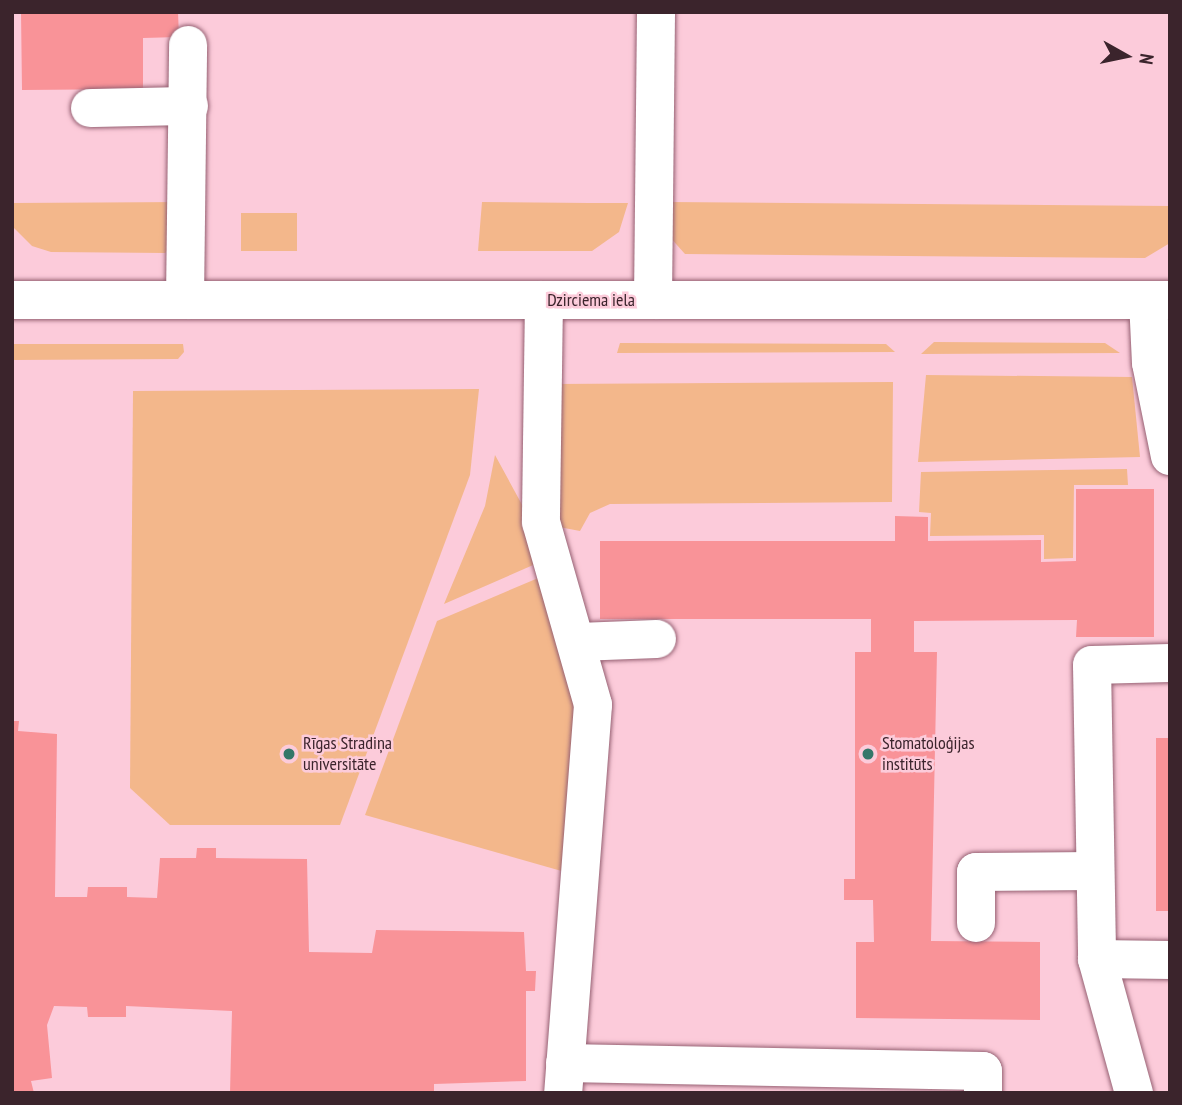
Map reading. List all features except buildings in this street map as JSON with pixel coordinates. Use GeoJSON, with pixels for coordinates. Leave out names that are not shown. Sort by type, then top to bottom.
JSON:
{"type":"FeatureCollection","features":[{"type":"Feature","properties":{"kind":"street"},"geometry":{"type":"LineString","coordinates":[[653,300],[656,12]]}},
{"type":"Feature","properties":{"kind":"street"},"geometry":{"type":"LineString","coordinates":[[185,300],[188,45]]}},
{"type":"Feature","properties":{"kind":"street"},"geometry":{"type":"LineString","coordinates":[[90,108],[189,106]]}},
{"type":"Feature","properties":{"kind":"street","name":"Dzirciema iela"},"geometry":{"type":"LineString","coordinates":[[12,300],[1159,300]]}},
{"type":"Feature","properties":{"kind":"street"},"geometry":{"type":"LineString","coordinates":[[544,300],[541,522],[578,642],[593,705],[564,1078],[984,1071],[984,1093]]}},
{"type":"Feature","properties":{"kind":"street"},"geometry":{"type":"LineString","coordinates":[[1159,300],[1151,363],[1170,456]]}},
{"type":"Feature","properties":{"kind":"street"},"geometry":{"type":"LineString","coordinates":[[578,642],[657,639]]}},
{"type":"Feature","properties":{"kind":"street"},"geometry":{"type":"LineString","coordinates":[[1135,1093],[1097,960],[1092,665],[1170,663]]}},
{"type":"Feature","properties":{"kind":"street"},"geometry":{"type":"LineString","coordinates":[[976,923],[976,872],[1095,871]]}},
{"type":"Feature","properties":{"kind":"street"},"geometry":{"type":"LineString","coordinates":[[1097,960],[1170,960]]}},
{"type":"Feature","properties":{"kind":"shaded area"},"geometry":{"type":"Polygon","coordinates":[[[185,202],[175,245],[165,253],[51,252],[32,246],[12,226],[12,203],[185,202]]]}},
{"type":"Feature","properties":{"kind":"shaded area"},"geometry":{"type":"Polygon","coordinates":[[[482,202],[628,203],[619,232],[592,251],[478,251],[482,202]]]}},
{"type":"Feature","properties":{"kind":"shaded area"},"geometry":{"type":"Polygon","coordinates":[[[669,202],[1170,206],[1170,243],[1145,258],[685,254],[668,235],[669,202]]]}},
{"type":"Feature","properties":{"kind":"shaded area"},"geometry":{"type":"Polygon","coordinates":[[[241,213],[297,213],[297,251],[241,251],[241,213]]]}},
{"type":"Feature","properties":{"kind":"shaded area"},"geometry":{"type":"Polygon","coordinates":[[[934,342],[1105,343],[1120,353],[921,354],[934,342]]]}},
{"type":"Feature","properties":{"kind":"shaded area"},"geometry":{"type":"Polygon","coordinates":[[[620,343],[886,344],[895,352],[617,353],[620,343]]]}},
{"type":"Feature","properties":{"kind":"shaded area"},"geometry":{"type":"Polygon","coordinates":[[[12,344],[183,344],[184,352],[178,359],[12,360],[12,344]]]}},
{"type":"Feature","properties":{"kind":"shaded area"},"geometry":{"type":"Polygon","coordinates":[[[926,375],[1132,377],[1140,457],[918,462],[926,375]]]}},
{"type":"Feature","properties":{"kind":"shaded area"},"geometry":{"type":"Polygon","coordinates":[[[893,382],[892,502],[610,504],[590,513],[580,531],[559,527],[553,384],[893,382]]]}},
{"type":"Feature","properties":{"kind":"shaded area"},"geometry":{"type":"Polygon","coordinates":[[[479,389],[470,475],[340,825],[170,825],[130,788],[133,391],[479,389]]]}},
{"type":"Feature","properties":{"kind":"shaded area"},"geometry":{"type":"Polygon","coordinates":[[[495,455],[526,512],[540,562],[444,604],[485,506],[495,455]]]}},
{"type":"Feature","properties":{"kind":"shaded area"},"geometry":{"type":"Polygon","coordinates":[[[1127,469],[1128,485],[1074,485],[1073,558],[1044,559],[1044,535],[930,536],[931,513],[919,512],[921,472],[1127,469]]]}},
{"type":"Feature","properties":{"kind":"shaded area"},"geometry":{"type":"Polygon","coordinates":[[[543,576],[578,700],[565,872],[365,815],[437,621],[543,576]]]}},
{"type":"Feature","properties":{"kind":"place","name":"Rīgas Stradiņa universitāte"},"geometry":{"type":"Point","coordinates":[289,754]}},
{"type":"Feature","properties":{"kind":"place","name":"Stomatoloģijas institūts"},"geometry":{"type":"Point","coordinates":[868,754]}}]}
